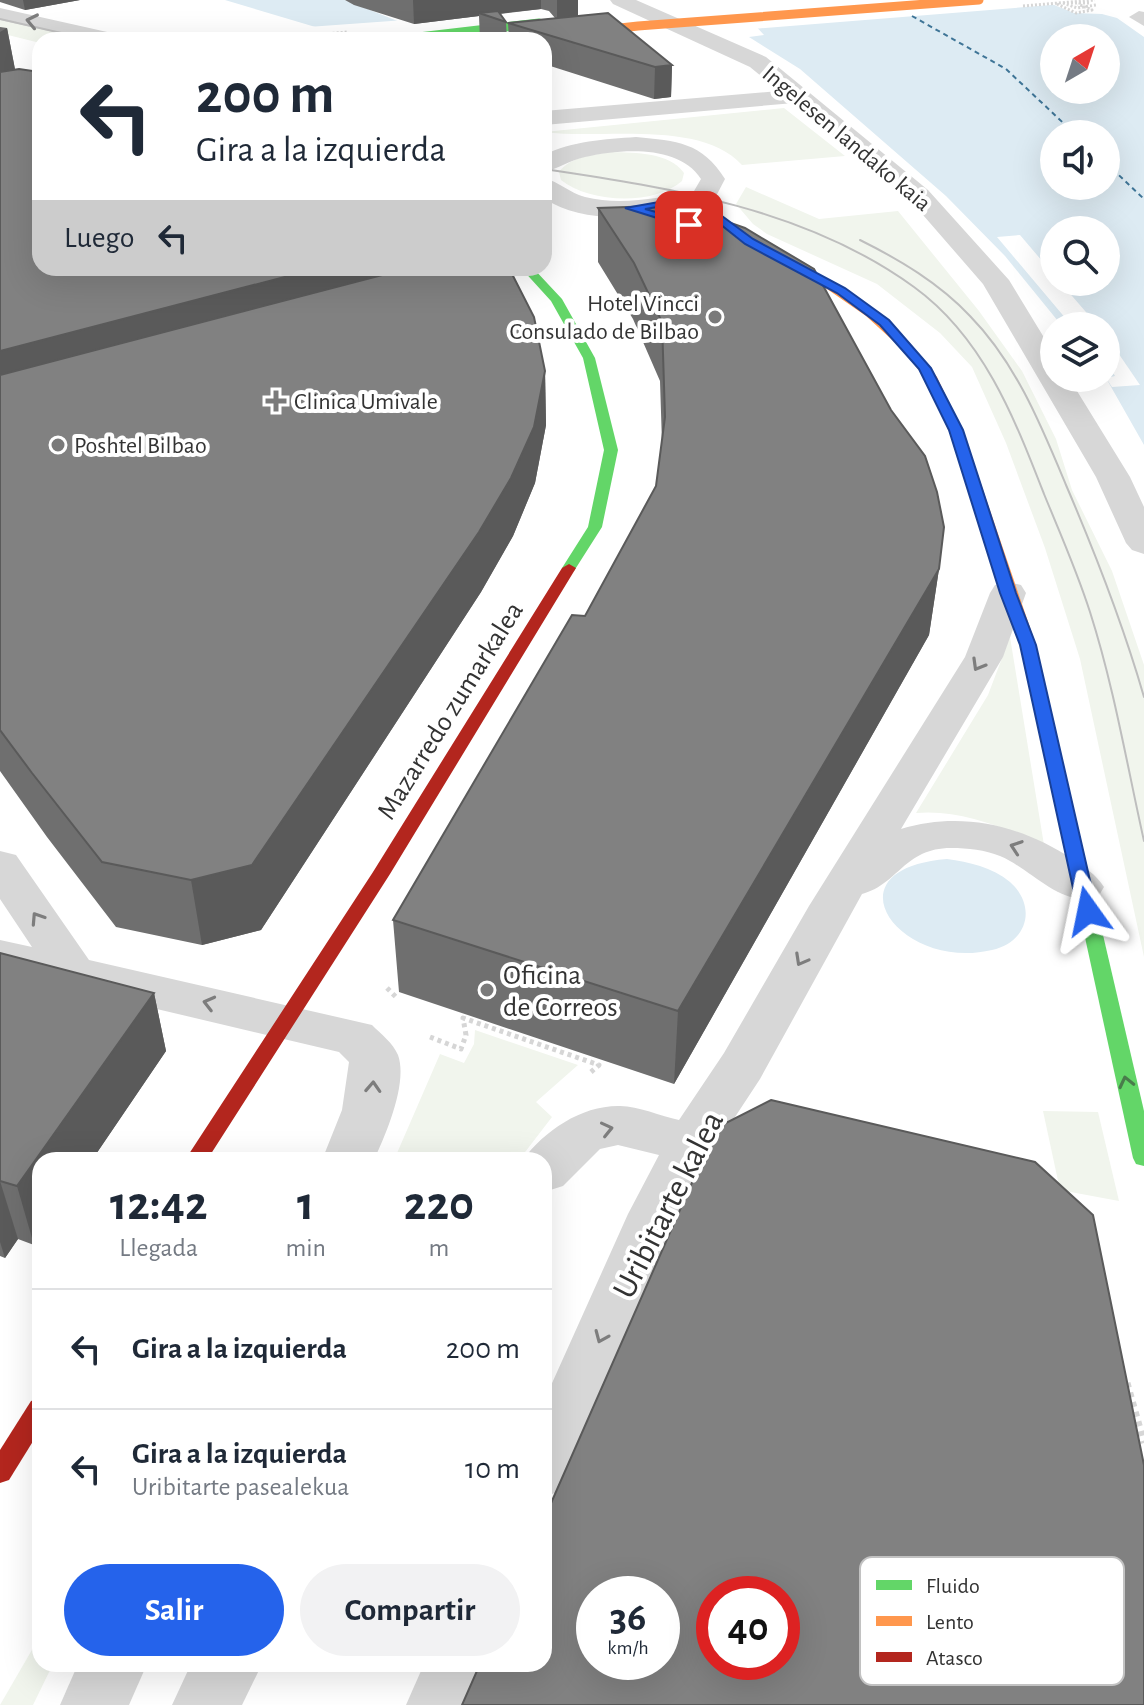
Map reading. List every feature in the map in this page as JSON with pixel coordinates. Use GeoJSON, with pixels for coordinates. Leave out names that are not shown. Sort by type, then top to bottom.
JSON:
{"type":"FeatureCollection","features":[{"type":"Feature","properties":{"kind":"main road"},"geometry":{"type":"LineString","coordinates":[[466,32],[621,15],[812,0]]}},
{"type":"Feature","properties":{"kind":"main road"},"geometry":{"type":"LineString","coordinates":[[552,36],[638,26],[979,0]]}},
{"type":"Feature","properties":{"kind":"main road"},"geometry":{"type":"LineString","coordinates":[[630,208],[679,221]]}},
{"type":"Feature","properties":{"kind":"main road"},"geometry":{"type":"LineString","coordinates":[[785,263],[841,291],[884,322],[925,368],[956,430],[1008,593],[1028,645],[1144,1158]]}},
{"type":"Feature","properties":{"kind":"main road","name":"Mazarredo zumarkalea"},"geometry":{"type":"LineString","coordinates":[[201,1152],[381,874],[595,527],[611,450],[589,358],[556,299],[523,276]]}},
{"type":"Feature","properties":{"kind":"main road"},"geometry":{"type":"LineString","coordinates":[[0,1472],[32,1422]]}},
{"type":"Feature","properties":{"kind":"street","name":"Ingelesen landako kaia"},"geometry":{"type":"LineString","coordinates":[[620,0],[758,62],[919,195],[995,280],[1113,477],[1144,543]]}},
{"type":"Feature","properties":{"kind":"street"},"geometry":{"type":"LineString","coordinates":[[0,14],[82,32]]}},
{"type":"Feature","properties":{"kind":"street"},"geometry":{"type":"LineString","coordinates":[[0,33],[32,41]]}},
{"type":"Feature","properties":{"kind":"street"},"geometry":{"type":"LineString","coordinates":[[552,117],[800,96]]}},
{"type":"Feature","properties":{"kind":"street"},"geometry":{"type":"LineString","coordinates":[[552,147],[582,149],[633,145],[682,153],[700,160],[711,169],[713,179],[711,207],[630,208],[582,203],[552,191]]}},
{"type":"Feature","properties":{"kind":"street"},"geometry":{"type":"LineString","coordinates":[[552,160],[582,149]]}},
{"type":"Feature","properties":{"kind":"street"},"geometry":{"type":"LineString","coordinates":[[746,244],[785,263]]}},
{"type":"Feature","properties":{"kind":"street","name":"Uribitarte kalea"},"geometry":{"type":"LineString","coordinates":[[552,1451],[655,1214],[691,1143],[742,1066],[832,906],[984,657],[1008,593]]}},
{"type":"Feature","properties":{"kind":"street","name":"Uribitarte kalea"},"geometry":{"type":"LineString","coordinates":[[832,906],[900,845],[922,835],[962,835],[993,840],[1028,851],[1082,887]]}},
{"type":"Feature","properties":{"kind":"street"},"geometry":{"type":"LineString","coordinates":[[0,865],[73,973]]}},
{"type":"Feature","properties":{"kind":"street"},"geometry":{"type":"LineString","coordinates":[[0,956],[355,1038],[374,1057],[371,1110],[352,1152]]}},
{"type":"Feature","properties":{"kind":"street"},"geometry":{"type":"LineString","coordinates":[[552,1163],[583,1134],[618,1125],[691,1143]]}},
{"type":"Feature","properties":{"kind":"street"},"geometry":{"type":"LineString","coordinates":[[94,1705],[109,1672]]}},
{"type":"Feature","properties":{"kind":"street"},"geometry":{"type":"LineString","coordinates":[[206,1705],[224,1672]]}},
{"type":"Feature","properties":{"kind":"street"},"geometry":{"type":"LineString","coordinates":[[440,1705],[455,1672]]}},
{"type":"Feature","properties":{"kind":"path"},"geometry":{"type":"LineString","coordinates":[[1063,1],[1090,3]]}},
{"type":"Feature","properties":{"kind":"path"},"geometry":{"type":"LineString","coordinates":[[1055,3],[1076,13],[1092,10],[1063,1]]}},
{"type":"Feature","properties":{"kind":"path"},"geometry":{"type":"LineString","coordinates":[[461,1049],[466,1035],[463,1018],[599,1065],[589,1074]]}},
{"type":"Feature","properties":{"kind":"path"},"geometry":{"type":"LineString","coordinates":[[1123,1371],[1144,1443]]}},
{"type":"Feature","properties":{"kind":"shaded area"},"geometry":{"type":"Polygon","coordinates":[[[225,0],[345,0],[400,22],[366,32],[332,32],[225,0]]]}},
{"type":"Feature","properties":{"kind":"shaded area"},"geometry":{"type":"Polygon","coordinates":[[[1042,0],[1074,13],[1117,18],[1144,37],[1144,445],[1114,392],[1120,392],[1120,312],[1051,312],[1005,256],[946,196],[800,69],[749,37],[764,35],[740,9],[1042,0]]]}},
{"type":"Feature","properties":{"kind":"shaded area"},"geometry":{"type":"Polygon","coordinates":[[[0,14],[79,32],[32,32],[32,41],[0,33],[0,14]]]}},
{"type":"Feature","properties":{"kind":"shaded area"},"geometry":{"type":"Polygon","coordinates":[[[784,108],[845,156],[742,165],[724,151],[676,136],[552,131],[784,108]]]}},
{"type":"Feature","properties":{"kind":"shaded area"},"geometry":{"type":"Polygon","coordinates":[[[612,152],[661,157],[678,166],[684,173],[682,181],[655,195],[622,198],[588,193],[561,180],[559,172],[570,163],[583,157],[612,152]]]}},
{"type":"Feature","properties":{"kind":"shaded area"},"geometry":{"type":"Polygon","coordinates":[[[746,187],[819,219],[898,211],[979,311],[1022,371],[1056,439],[1072,490],[1112,571],[1144,665],[1144,957],[1080,659],[1045,548],[1006,443],[972,367],[940,333],[877,284],[767,234],[753,224],[736,204],[746,187]]]}},
{"type":"Feature","properties":{"kind":"shaded area"},"geometry":{"type":"Polygon","coordinates":[[[1010,637],[1044,845],[966,817],[916,813],[988,695],[1010,637]]]}},
{"type":"Feature","properties":{"kind":"shaded area"},"geometry":{"type":"Polygon","coordinates":[[[947,859],[988,869],[1010,882],[1018,891],[1026,912],[1021,931],[1014,939],[992,950],[959,953],[929,946],[905,934],[889,916],[883,898],[889,881],[910,867],[947,859]]]}},
{"type":"Feature","properties":{"kind":"shaded area"},"geometry":{"type":"Polygon","coordinates":[[[475,1030],[578,1065],[536,1102],[552,1117],[525,1152],[397,1152],[440,1054],[464,1063],[474,1044],[475,1030]]]}},
{"type":"Feature","properties":{"kind":"shaded area"},"geometry":{"type":"Polygon","coordinates":[[[1043,1111],[1098,1112],[1119,1201],[1060,1190],[1043,1111]]]}},
{"type":"Feature","properties":{"kind":"shaded area"},"geometry":{"type":"Polygon","coordinates":[[[32,1650],[32,1672],[49,1672],[33,1705],[0,1705],[32,1650]]]}},
{"type":"Feature","properties":{"kind":"pier"},"geometry":{"type":"Polygon","coordinates":[[[724,0],[1053,0],[1063,4],[753,29],[724,0]]]}},
{"type":"Feature","properties":{"kind":"pier"},"geometry":{"type":"Polygon","coordinates":[[[405,20],[424,32],[323,32],[308,27],[405,20]]]}},
{"type":"Feature","properties":{"kind":"pier"},"geometry":{"type":"Polygon","coordinates":[[[1020,235],[1040,259],[1040,288],[997,237],[1020,235]]]}},
{"type":"Feature","properties":{"kind":"pier"},"geometry":{"type":"Polygon","coordinates":[[[1047,296],[1072,296],[1086,312],[1060,312],[1047,296]]]}},
{"type":"Feature","properties":{"kind":"pier"},"geometry":{"type":"Polygon","coordinates":[[[1120,356],[1140,385],[1120,386],[1120,356]]]}},
{"type":"Feature","properties":{"kind":"building"},"geometry":{"type":"Polygon","coordinates":[[[498,11],[506,22],[479,13],[498,11]]]}},
{"type":"Feature","properties":{"kind":"building"},"geometry":{"type":"Polygon","coordinates":[[[608,13],[672,65],[655,67],[552,36],[552,32],[538,32],[508,23],[608,13]]]}},
{"type":"Feature","properties":{"kind":"building"},"geometry":{"type":"Polygon","coordinates":[[[32,71],[32,276],[288,276],[0,351],[0,72],[32,71]]]}},
{"type":"Feature","properties":{"kind":"building"},"geometry":{"type":"Polygon","coordinates":[[[662,202],[745,228],[814,269],[891,410],[925,456],[944,527],[939,569],[678,1011],[393,920],[572,615],[585,616],[656,486],[665,417],[662,322],[634,263],[598,208],[658,206],[662,202]]]}},
{"type":"Feature","properties":{"kind":"building"},"geometry":{"type":"Polygon","coordinates":[[[378,276],[513,276],[534,317],[545,371],[534,427],[511,478],[479,532],[252,865],[191,880],[102,862],[0,730],[0,375],[378,276]]]}},
{"type":"Feature","properties":{"kind":"building"},"geometry":{"type":"Polygon","coordinates":[[[0,953],[154,993],[41,1152],[32,1152],[32,1165],[17,1186],[0,1181],[0,953]]]}},
{"type":"Feature","properties":{"kind":"building"},"geometry":{"type":"Polygon","coordinates":[[[771,1100],[1035,1162],[1093,1215],[1144,1465],[1144,1705],[462,1705],[476,1672],[552,1672],[552,1501],[716,1128],[771,1100]]]}},
{"type":"Feature","properties":{"kind":"ferry route"},"geometry":{"type":"LineString","coordinates":[[912,16],[1006,69],[1060,120]]}},
{"type":"Feature","properties":{"kind":"ferry route"},"geometry":{"type":"LineString","coordinates":[[1120,176],[1144,199]]}},
{"type":"Feature","properties":{"kind":"tram line"},"geometry":{"type":"LineString","coordinates":[[0,19],[57,32]]}},
{"type":"Feature","properties":{"kind":"tram line"},"geometry":{"type":"LineString","coordinates":[[552,170],[689,194],[784,220],[873,260],[914,287],[959,330],[978,354],[1008,408],[1080,582],[1106,669],[1144,841]]}},
{"type":"Feature","properties":{"kind":"tram line"},"geometry":{"type":"LineString","coordinates":[[860,240],[904,264],[945,293],[986,334],[1014,374],[1047,440],[1088,537],[1144,697]]}},
{"type":"Feature","properties":{"kind":"traffic: fast"},"geometry":{"type":"LineString","coordinates":[[462,32],[539,23]]}},
{"type":"Feature","properties":{"kind":"traffic: fast"},"geometry":{"type":"LineString","coordinates":[[534,276],[556,299],[589,358],[611,450],[595,527],[569,568]]}},
{"type":"Feature","properties":{"kind":"traffic: fast"},"geometry":{"type":"LineString","coordinates":[[1055,763],[1144,1158]]}},
{"type":"Feature","properties":{"kind":"traffic: slow"},"geometry":{"type":"LineString","coordinates":[[552,36],[638,26],[979,0]]}},
{"type":"Feature","properties":{"kind":"traffic: slow"},"geometry":{"type":"LineString","coordinates":[[764,255],[831,287],[870,314],[906,346],[931,377],[957,434],[1028,645],[1055,763]]}},
{"type":"Feature","properties":{"kind":"traffic: jam"},"geometry":{"type":"LineString","coordinates":[[201,1152],[381,874],[569,568]]}},
{"type":"Feature","properties":{"kind":"traffic: jam"},"geometry":{"type":"LineString","coordinates":[[0,1472],[32,1422]]}},
{"type":"Feature","properties":{"kind":"place","name":"Hotel Vincci Consulado de Bilbao"},"geometry":{"type":"Point","coordinates":[715,317]}},
{"type":"Feature","properties":{"kind":"place","name":"Clinica Umivale"},"geometry":{"type":"Point","coordinates":[276,401]}},
{"type":"Feature","properties":{"kind":"place","name":"Poshtel Bilbao"},"geometry":{"type":"Point","coordinates":[58,445]}},
{"type":"Feature","properties":{"kind":"place","name":"Oficina de Correos"},"geometry":{"type":"Point","coordinates":[487,990]}},
{"type":"Feature","properties":{"kind":"route"},"geometry":{"type":"LineString","coordinates":[[689,225],[630,208],[704,197],[718,218],[749,242],[841,291],[884,322],[925,368],[956,430],[1008,593],[1028,645],[1088,911]]}}]}
